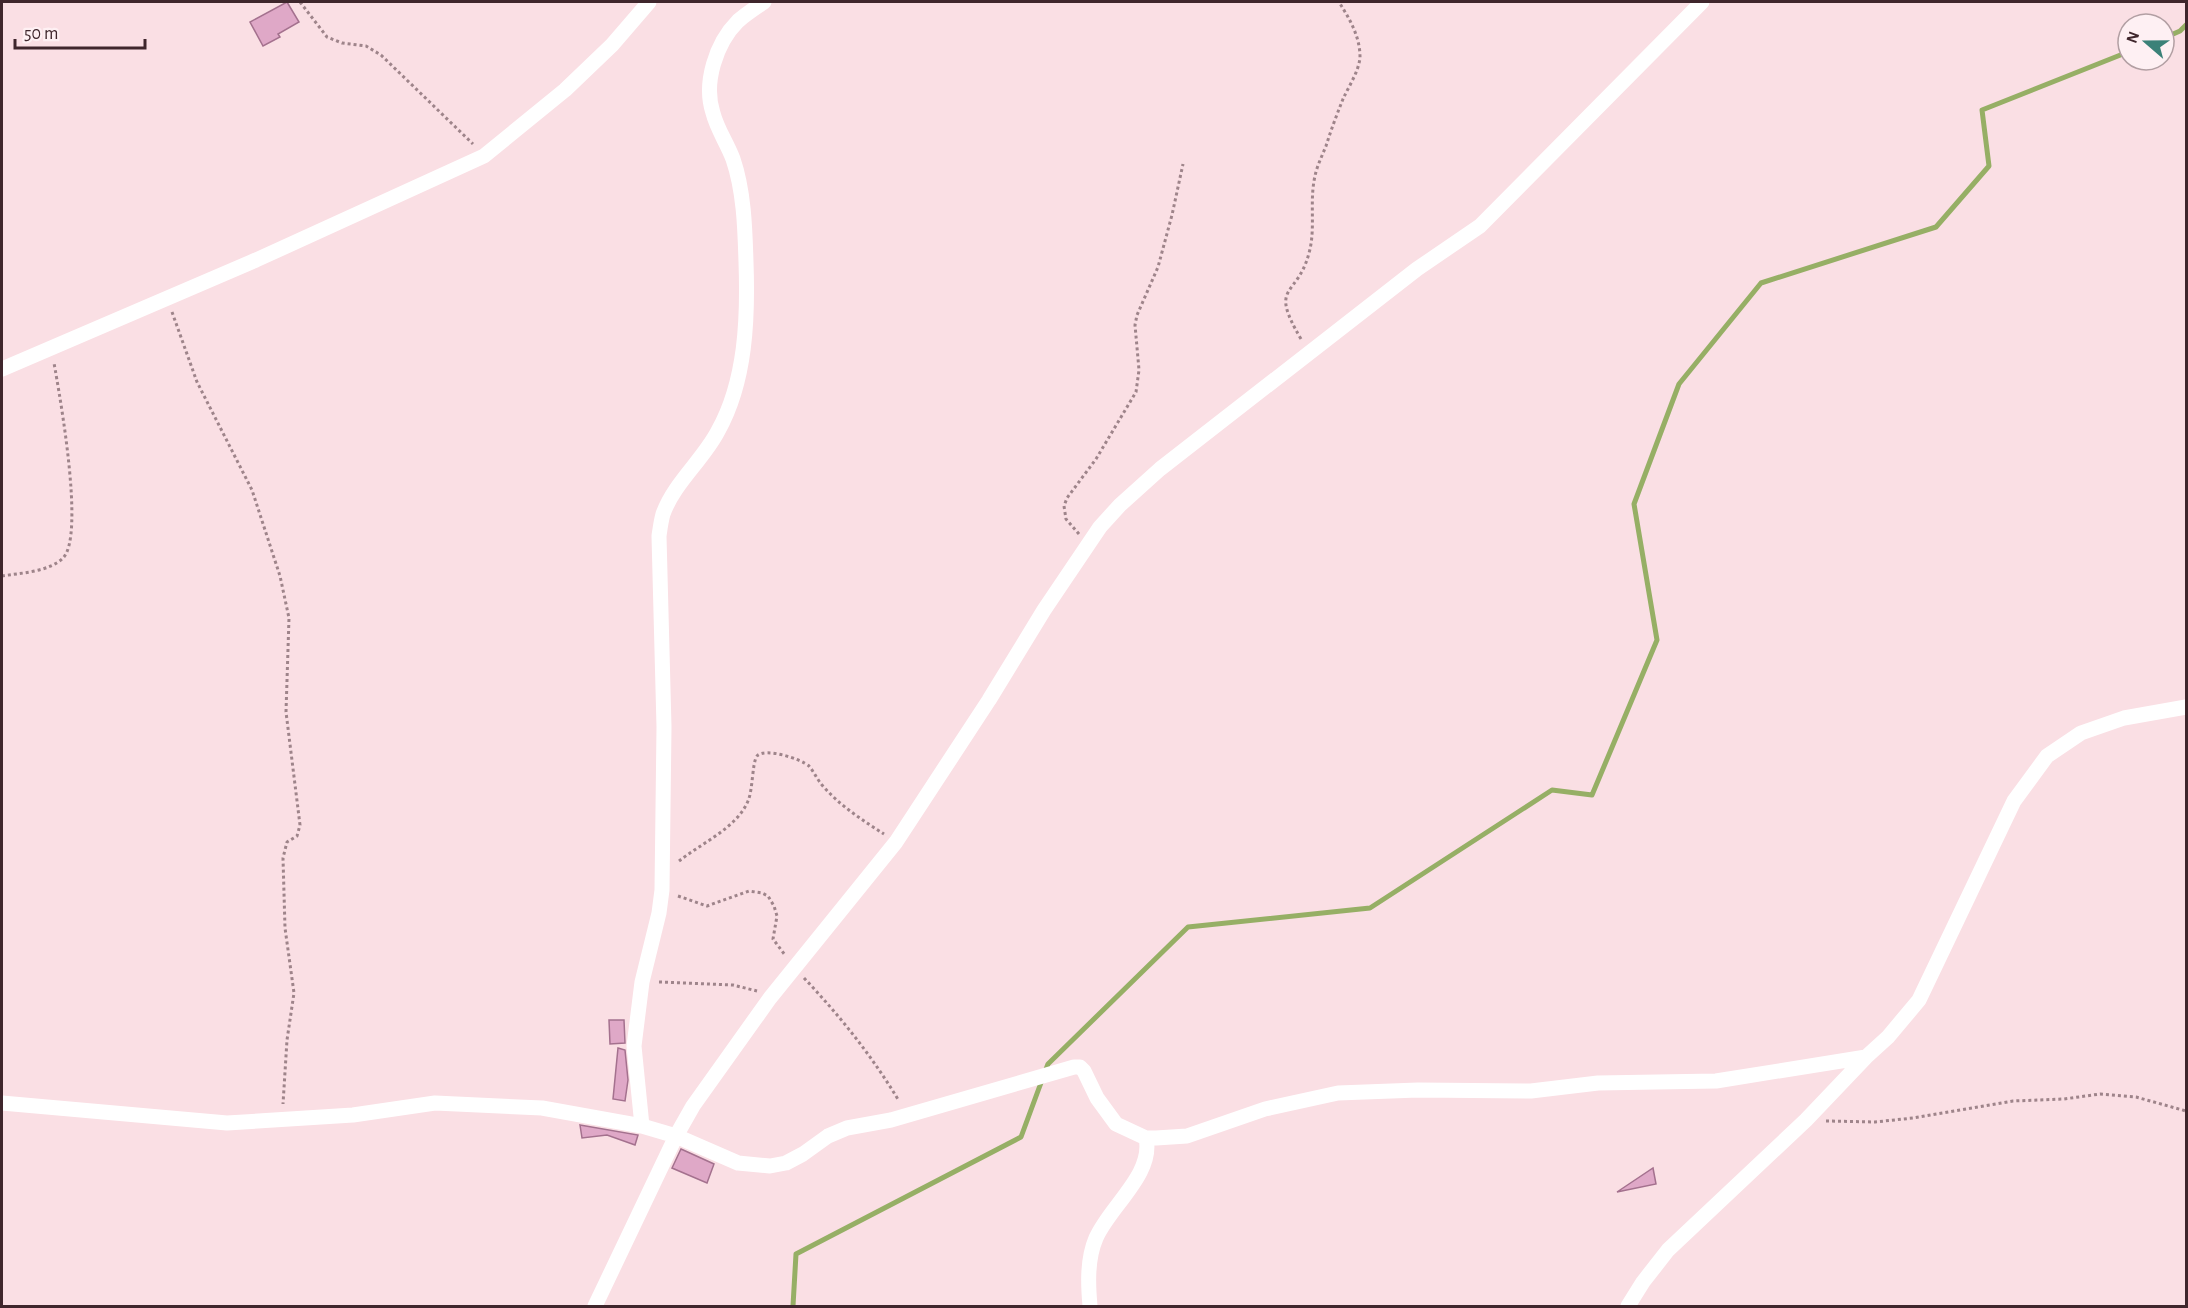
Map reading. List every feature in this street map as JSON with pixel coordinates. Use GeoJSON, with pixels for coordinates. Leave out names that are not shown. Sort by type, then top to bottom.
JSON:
{"type":"FeatureCollection","features":[{"type":"Feature","properties":{"kind":"street"},"geometry":{"type":"LineString","coordinates":[[2,369],[256,260],[484,156],[565,90],[612,45],[649,2]]}},
{"type":"Feature","properties":{"kind":"street"},"geometry":{"type":"LineString","coordinates":[[642,1126],[634,1047],[642,982],[659,913],[662,883],[664,728],[659,536],[663,514],[673,494],[717,433],[733,399],[745,332],[746,264],[741,192],[733,160],[713,115],[709,100],[710,81],[719,52],[728,34],[738,21],[764,2]]}},
{"type":"Feature","properties":{"kind":"street"},"geometry":{"type":"LineString","coordinates":[[596,1306],[676,1136],[693,1106],[770,998],[896,842],[989,700],[1044,610],[1100,527],[1120,505],[1160,469],[1417,269],[1480,226],[1702,2]]}},
{"type":"Feature","properties":{"kind":"street"},"geometry":{"type":"LineString","coordinates":[[1628,1306],[1668,1250],[1806,1120],[1888,1037],[1919,1000],[2014,801],[2047,756],[2081,733],[2124,718],[2187,707]]}},
{"type":"Feature","properties":{"kind":"street"},"geometry":{"type":"LineString","coordinates":[[2,1103],[227,1123],[353,1115],[419,1104],[474,1103],[542,1108],[642,1126],[676,1136],[738,1163],[770,1166],[803,1154],[828,1136],[847,1128],[908,1115],[1064,1069],[1080,1068],[1084,1071],[1096,1098],[1116,1124],[1146,1138],[1187,1136],[1265,1109],[1338,1093],[1418,1090],[1531,1091],[1598,1083],[1716,1081],[1866,1057]]}},
{"type":"Feature","properties":{"kind":"street"},"geometry":{"type":"LineString","coordinates":[[1090,1306],[1089,1266],[1092,1251],[1103,1226],[1144,1165],[1148,1152],[1146,1138]]}},
{"type":"Feature","properties":{"kind":"path"},"geometry":{"type":"LineString","coordinates":[[300,2],[327,37],[342,43],[366,46],[381,55],[418,93],[467,136],[484,156]]}},
{"type":"Feature","properties":{"kind":"path"},"geometry":{"type":"LineString","coordinates":[[1309,354],[1295,330],[1285,303],[1289,289],[1304,267],[1309,254],[1315,174],[1336,116],[1358,68],[1360,56],[1357,39],[1351,22],[1339,2]]}},
{"type":"Feature","properties":{"kind":"path"},"geometry":{"type":"LineString","coordinates":[[1088,543],[1066,519],[1064,506],[1066,498],[1096,459],[1136,392],[1139,370],[1135,325],[1137,315],[1158,267],[1173,215],[1183,164]]}},
{"type":"Feature","properties":{"kind":"path"},"geometry":{"type":"LineString","coordinates":[[167,297],[197,382],[252,490],[280,576],[289,618],[286,712],[300,825],[297,836],[287,842],[283,858],[287,948],[294,993],[287,1040],[283,1121]]}},
{"type":"Feature","properties":{"kind":"path"},"geometry":{"type":"LineString","coordinates":[[2,576],[56,563],[65,556],[70,544],[72,507],[69,465],[52,346]]}},
{"type":"Feature","properties":{"kind":"path"},"geometry":{"type":"LineString","coordinates":[[896,842],[841,803],[822,785],[808,766],[777,753],[763,753],[757,756],[754,763],[752,791],[744,809],[717,834],[681,859],[662,883],[707,906],[749,891],[757,891],[768,896],[777,916],[772,939],[777,947],[846,1024],[908,1115]]}},
{"type":"Feature","properties":{"kind":"path"},"geometry":{"type":"LineString","coordinates":[[642,982],[733,985],[752,989],[770,998]]}},
{"type":"Feature","properties":{"kind":"path"},"geometry":{"type":"LineString","coordinates":[[1806,1120],[1875,1122],[2013,1101],[2064,1099],[2100,1094],[2136,1097],[2187,1111]]}},
{"type":"Feature","properties":{"kind":"building"},"geometry":{"type":"Polygon","coordinates":[[[287,2],[299,22],[278,34],[280,37],[263,46],[250,22],[287,2]]]}},
{"type":"Feature","properties":{"kind":"building"},"geometry":{"type":"Polygon","coordinates":[[[609,1020],[624,1020],[625,1043],[610,1044],[609,1020]]]}},
{"type":"Feature","properties":{"kind":"building"},"geometry":{"type":"Polygon","coordinates":[[[618,1048],[625,1050],[628,1080],[625,1101],[613,1099],[618,1048]]]}},
{"type":"Feature","properties":{"kind":"building"},"geometry":{"type":"Polygon","coordinates":[[[580,1125],[638,1135],[635,1145],[607,1135],[582,1138],[580,1125]]]}},
{"type":"Feature","properties":{"kind":"building"},"geometry":{"type":"Polygon","coordinates":[[[681,1149],[714,1164],[707,1183],[672,1168],[681,1149]]]}},
{"type":"Feature","properties":{"kind":"building"},"geometry":{"type":"Polygon","coordinates":[[[1653,1168],[1656,1184],[1617,1192],[1653,1168]]]}},
{"type":"Feature","properties":{"kind":"waterway"},"geometry":{"type":"LineString","coordinates":[[2176,33],[2186,25]]}},
{"type":"Feature","properties":{"kind":"waterway"},"geometry":{"type":"LineString","coordinates":[[1045,1072],[1048,1064],[1188,927],[1370,908],[1552,790],[1592,795],[1657,640],[1634,504],[1679,384],[1761,283],[1936,227],[1989,166],[1982,110],[2116,57]]}},
{"type":"Feature","properties":{"kind":"waterway"},"geometry":{"type":"LineString","coordinates":[[793,1306],[796,1254],[1021,1137],[1042,1080]]}}]}
